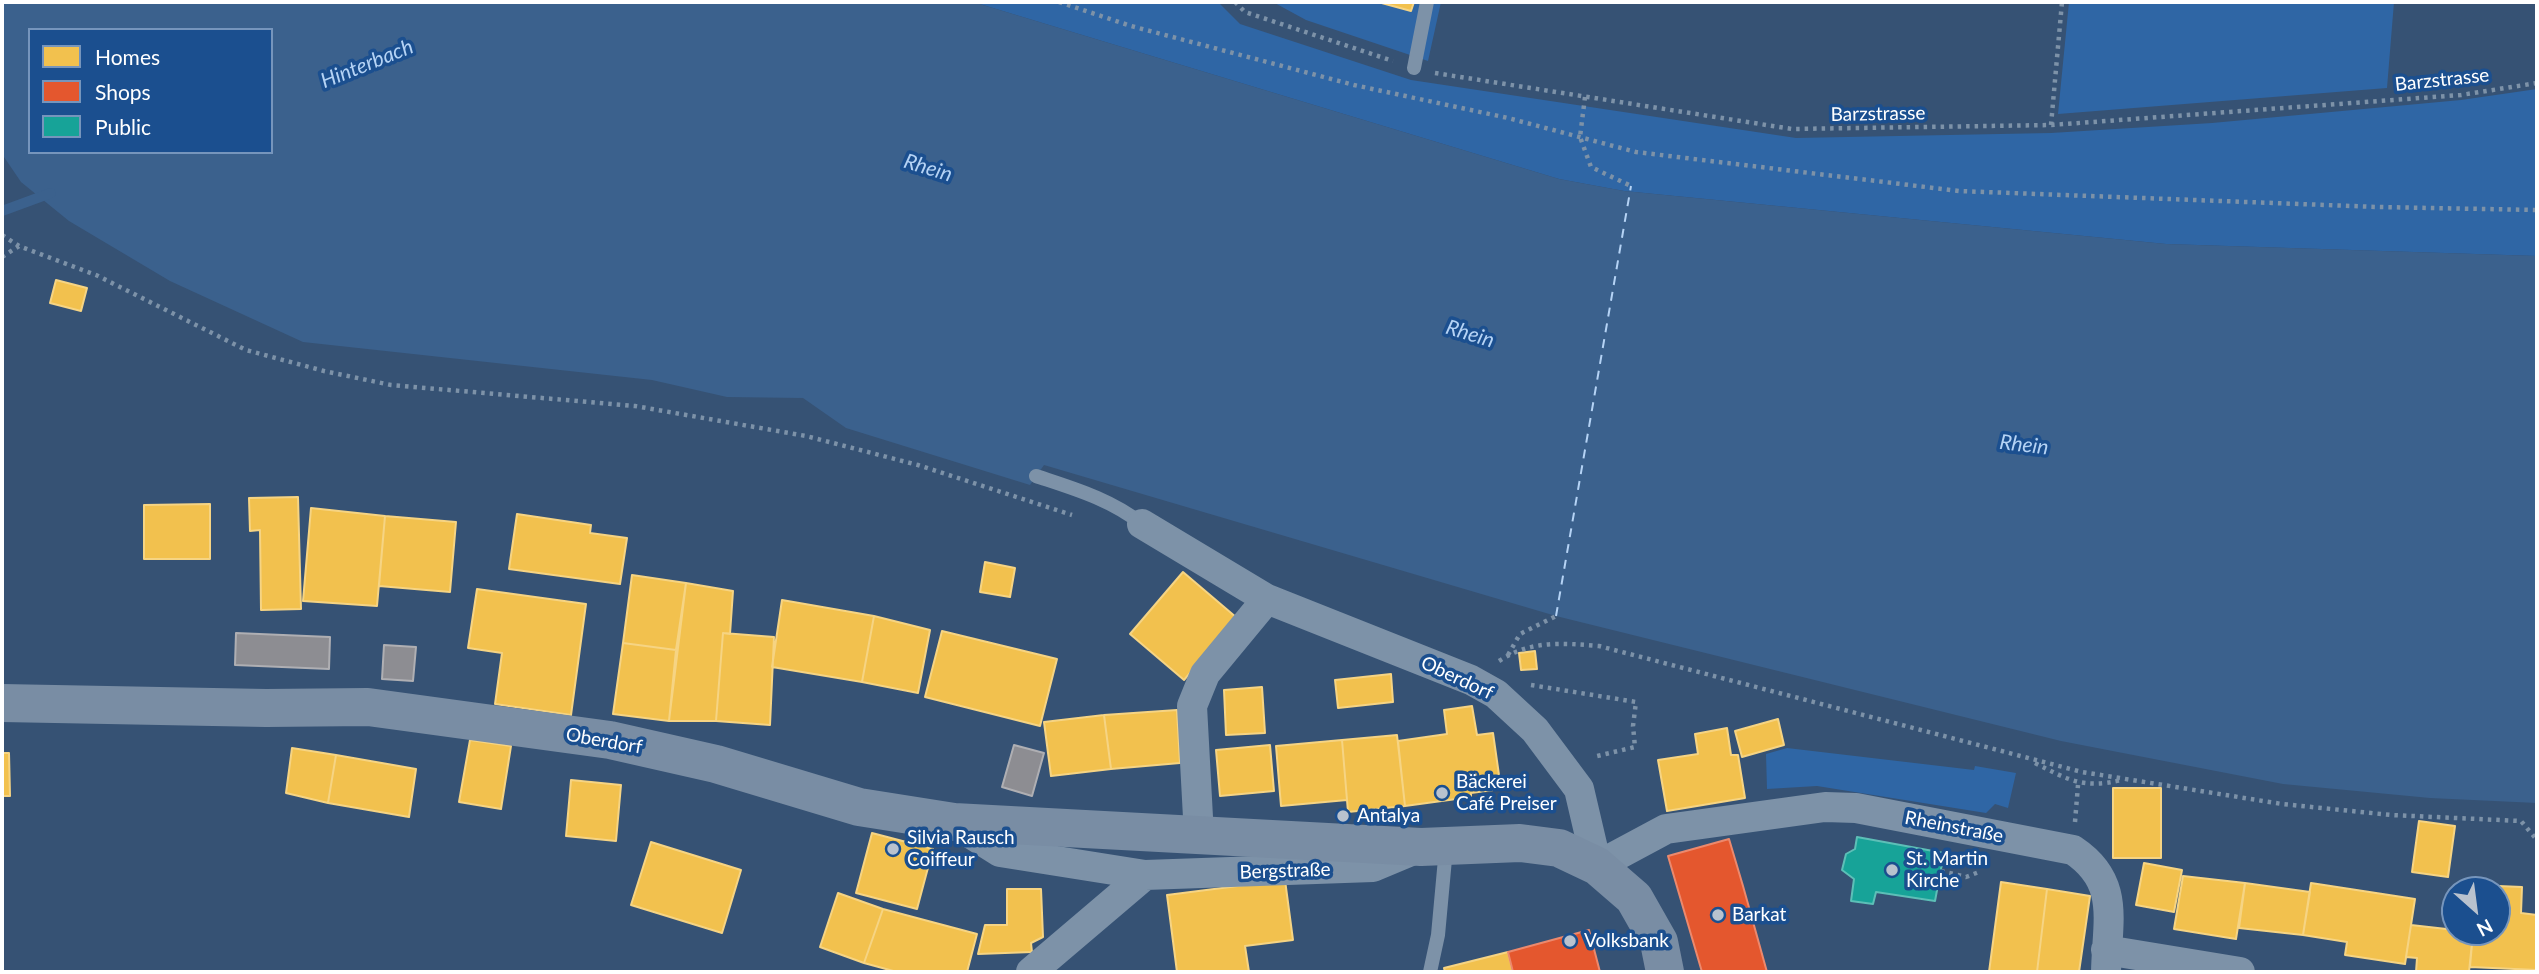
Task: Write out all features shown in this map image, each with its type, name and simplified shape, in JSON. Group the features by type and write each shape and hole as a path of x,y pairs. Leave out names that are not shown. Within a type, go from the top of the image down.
{"main road":[{"name":"Oberdorf","path":"2,703 266,708 368,707 610,740 716,764 859,807 954,822 1433,847 1520,843 1559,848 1597,866 1634,898 1662,957"}],"street":[{"name":"Oberdorf","path":"1142,524 1267,599 1484,687 1535,730 1579,789 1597,866"},
{"path":"1199,836 1192,706 1205,674 1267,599"},
{"name":"Rheinstraße","path":"1597,866 1666,829 1825,807 1856,808 2073,850 2090,862 2103,878 2107,897 2106,961 2240,972"},
{"name":"Bergstraße","path":"954,822 1000,852 1144,875 1373,867 1433,847"},
{"path":"1031,972 1144,875"}],"lane":[{"path":"1414,68 1427,2"},
{"path":"1036,477 1095,496 1119,507 1142,524"},
{"path":"1430,972 1438,935 1433,847"}],"path":[{"path":"1059,2 1131,26 1328,78 1508,118 1636,152 1959,191 2537,210"},
{"name":"Barzstrasse","path":"1234,2 1245,12 1414,68 1792,129 2051,125 2461,94 2537,83"},
{"path":"2051,125 2062,2"},
{"path":"1585,97 1580,137 1591,167 1631,186"},
{"path":"2,235 19,246 96,275 246,350 324,371 391,385 635,406 806,436 918,465 1076,515"},
{"path":"2,257 19,246"},
{"path":"1484,687 1520,634 1556,617"},
{"path":"1508,655 1526,646 1555,642 1599,646 2028,759 2125,779 2282,804 2391,815 2521,821 2537,840"},
{"path":"1484,687 1515,682 1636,702 1635,747 1586,758"},
{"path":"2028,759 2078,785 2100,785 2125,779"},
{"path":"1941,871 1966,877 1979,872"}],"shaded area":[{"path":"973,2 1218,2 1240,24 1411,80 1796,138 2051,133 2212,123 2461,100 2537,89 2537,256 2166,244 1624,191 1559,179"},
{"path":"1273,2 1441,2 1428,61 1306,20"},
{"path":"2069,2 2394,2 2387,88 2058,114"},
{"path":"1787,748 1974,770 1975,766 2016,773 2008,808 1995,804 1986,813 1817,786 1767,789 1766,754"}],"water":[{"name":"Rhein","path":"2,2 973,2 1559,179 1624,191 2166,244 2537,256 2537,803 2430,798 2283,784 2061,741 1556,616 1044,465 1030,485 846,428 803,398 727,397 652,380 303,342 170,281 69,221 21,182 2,154"}],"building: Homes":[{"path":"1378,2 1414,2 1411,11"},
{"path":"56,280 87,288 81,311 50,303"},
{"path":"298,497 301,609 261,610 260,530 250,531 249,498"},
{"path":"210,504 210,559 144,559 144,505"},
{"path":"311,508 385,516 377,606 303,601"},
{"path":"517,514 591,525 590,533 627,538 620,584 509,569"},
{"path":"385,516 456,522 450,592 379,586"},
{"path":"985,562 1015,568 1010,597 980,592"},
{"path":"1183,572 1237,618 1184,680 1130,634"},
{"path":"632,575 686,583 676,650 623,643"},
{"path":"686,583 733,591 730,634 723,633 716,721 669,721"},
{"path":"477,589 586,604 571,715 495,704 502,653 468,648"},
{"path":"782,600 874,616 862,682 772,667"},
{"path":"874,616 930,630 918,693 862,682"},
{"path":"942,631 1057,659 1040,726 925,697"},
{"path":"723,633 774,637 770,725 716,721"},
{"path":"623,643 676,650 669,721 613,714"},
{"path":"1535,651 1537,669 1521,670 1519,653"},
{"path":"1391,674 1393,702 1338,708 1335,680"},
{"path":"1262,687 1265,733 1226,735 1224,690"},
{"path":"1472,706 1477,735 1493,733 1501,789 1471,793 1471,797 1405,806 1398,741 1447,734 1444,710"},
{"path":"1177,710 1180,763 1111,769 1104,715"},
{"path":"1104,715 1111,769 1051,776 1044,722"},
{"path":"1778,719 1784,745 1742,757 1735,731"},
{"path":"1727,728 1731,755 1738,755 1745,798 1667,811 1658,760 1698,754 1695,734"},
{"path":"1397,735 1405,806 1348,812 1342,740"},
{"path":"470,740 511,746 501,809 459,802"},
{"path":"1342,740 1347,800 1281,806 1276,746"},
{"path":"1270,745 1274,791 1220,796 1216,750"},
{"path":"292,748 336,755 328,803 286,793"},
{"path":"2,753 9,753 10,796 2,796"},
{"path":"336,755 416,769 409,817 328,803"},
{"path":"571,780 621,785 616,841 566,836"},
{"path":"2113,788 2161,788 2161,858 2113,858"},
{"path":"2419,821 2455,826 2448,876 2412,872"},
{"path":"872,833 933,849 917,909 856,893"},
{"path":"651,842 741,870 722,933 631,905"},
{"path":"2144,863 2182,870 2174,912 2136,905"},
{"path":"2183,876 2245,883 2236,939 2174,929"},
{"path":"1285,880 1293,940 1245,946 1249,972 1177,972 1167,895"},
{"path":"2001,882 2047,889 2037,972 1989,972"},
{"path":"2245,883 2310,892 2303,935 2239,928"},
{"path":"2311,883 2415,899 2405,964 2345,955 2347,942 2303,935"},
{"path":"2511,887 2522,887 2521,913 2537,915 2537,970 2470,967 2472,946 2511,946"},
{"path":"1007,889 1041,889 1043,937 1031,943 1032,952 978,954 985,925 1007,925"},
{"path":"2047,889 2090,896 2079,972 2037,972"},
{"path":"838,893 883,909 864,963 820,947"},
{"path":"883,909 977,934 967,972 897,972 864,963"},
{"path":"2411,925 2441,928 2441,946 2472,946 2469,972 2416,972 2417,958 2406,957"},
{"path":"1508,952 1513,972 1445,972 1444,968"}],"building: Shops":[{"name":"Barkat","path":"1729,839 1767,972 1702,972 1668,856"},
{"name":"Volksbank","path":"1589,930 1600,972 1513,972 1508,952"}],"building: Public":[{"name":"St. Martin Kirche","path":"1857,837 1944,853 1935,901 1876,892 1873,904 1851,901 1854,879 1842,870 1846,854 1855,849"}],"building: Industry":[{"path":"236,633 330,637 329,669 235,665"},
{"path":"384,645 416,647 413,681 382,679"},
{"path":"1014,745 1044,753 1032,796 1002,787"}],"waterway":[{"name":"Hinterbach","path":"2,211 51,193"}],"ferry route":[{"path":"1556,616 1631,186"}],"place":[{"name":"Bäckerei Café Preiser","path":"1442,793"},
{"name":"Antalya","path":"1343,816"},
{"name":"Silvia Rausch Coiffeur","path":"893,849"},
{"name":"St. Martin Kirche","path":"1892,870"},
{"name":"Barkat","path":"1718,915"},
{"name":"Volksbank","path":"1570,941"}]}
